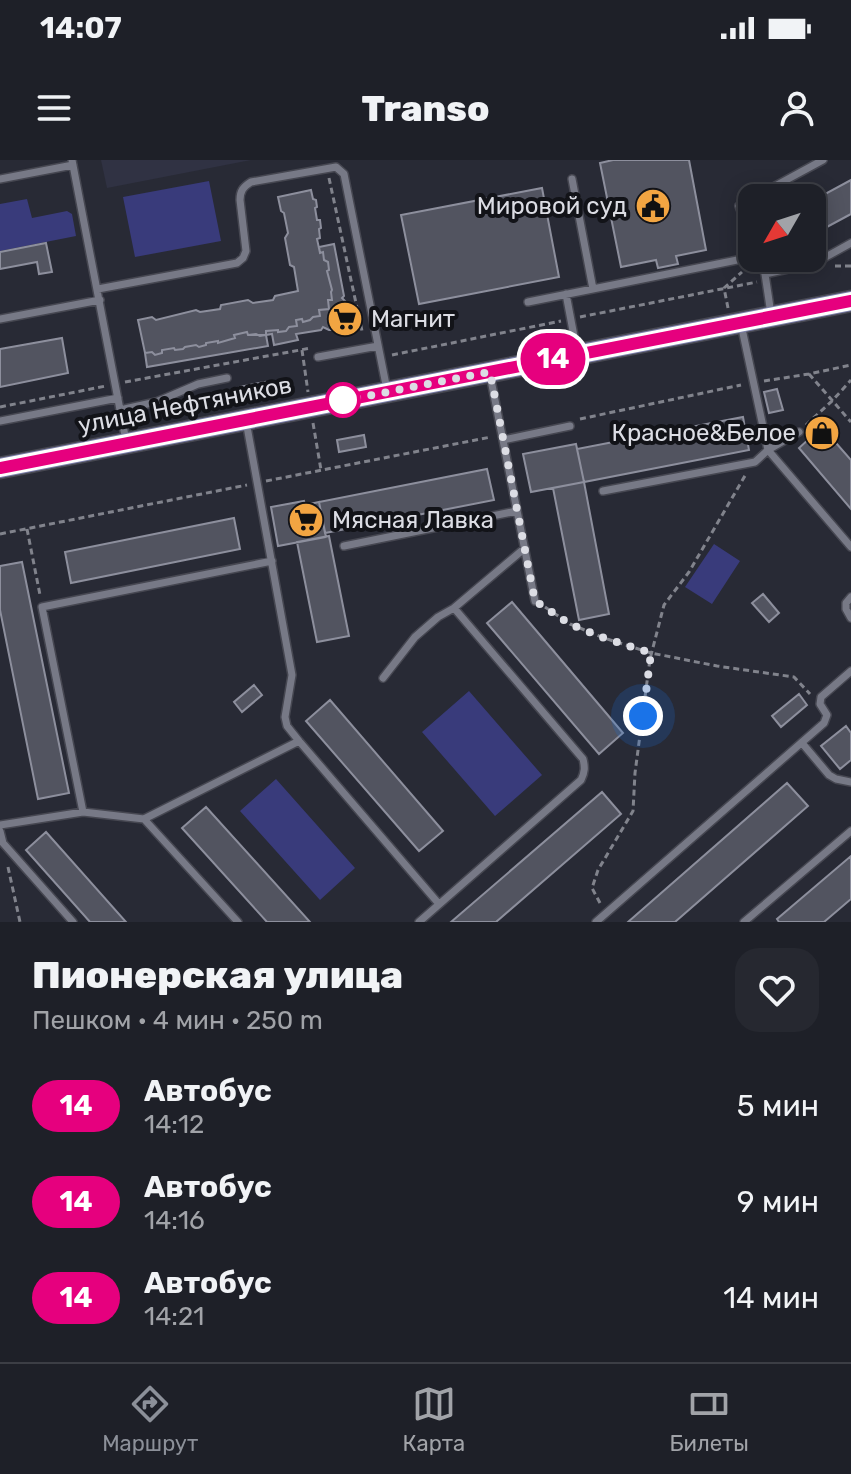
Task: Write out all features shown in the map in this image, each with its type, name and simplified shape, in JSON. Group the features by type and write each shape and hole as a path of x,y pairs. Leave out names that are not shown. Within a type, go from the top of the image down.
{"main road":[{"name":"улица Нефтяников","path":"0,468 577,355 735,317 771,316 851,301"}],"lane":[{"path":"308,160 310,171"},
{"path":"779,184 823,160"},
{"path":"0,179 73,162 127,443"},
{"path":"98,289 237,263 246,251 240,200 244,186 330,166 341,169 388,392"},
{"path":"572,179 593,289"},
{"path":"765,277 815,263 851,243"},
{"path":"528,302 738,260"},
{"path":"763,272 771,316"},
{"path":"566,294 577,355"},
{"path":"0,319 100,300"},
{"path":"735,317 768,450 851,547"},
{"path":"318,357 377,347"},
{"path":"490,372 535,601"},
{"path":"120,410 156,402 198,384 227,378"},
{"path":"0,421 118,398"},
{"path":"245,419 292,675 285,717 287,726 439,904"},
{"path":"503,437 570,426"},
{"path":"603,491 755,462 768,450 799,432"},
{"path":"344,546 517,511"},
{"path":"383,678 415,637 525,548"},
{"path":"83,812 42,607 272,561"},
{"path":"851,597 846,603 851,618"},
{"path":"419,922 581,780 585,767 583,759 454,608"},
{"path":"596,922 827,719 820,704 821,697 851,671"},
{"path":"73,922 3,843 0,828 83,812 144,819 299,741"},
{"path":"802,743 829,775 851,782"},
{"path":"144,819 238,922"},
{"path":"744,922 851,831"}],"path":[{"path":"330,166 328,176 364,338 388,356 765,277"},
{"path":"826,267 851,266"},
{"path":"724,288 741,272"},
{"path":"724,288 735,317"},
{"path":"0,407 317,347"},
{"path":"578,419 851,365"},
{"path":"809,374 851,422"},
{"path":"799,432 851,380"},
{"path":"0,534 503,437"},
{"path":"605,914 592,888 598,870 633,811 651,653 664,605 689,572 737,487 755,462"},
{"path":"27,529 42,607"},
{"path":"535,601 570,624 651,653 794,677 820,704"},
{"path":"3,843 20,922"}],"shaded area":[{"path":"101,160 251,160 107,188"},
{"path":"209,181 221,241 135,257 123,197"},
{"path":"27,199 32,218 67,211 72,214 76,236 0,251 0,204"},
{"path":"714,544 740,561 712,604 685,587"},
{"path":"469,691 542,775 495,816 422,732"},
{"path":"276,779 355,868 320,900 240,811"}],"building":[{"name":"Мировой суд","path":"613,160 689,160 706,250 676,256 678,264 658,268 656,260 621,267 600,163"},
{"path":"851,180 851,214 826,227 826,193"},
{"path":"542,188 559,277 419,304 401,215"},
{"path":"311,190 316,200 317,220 320,220 320,238 317,239 320,253 323,252 324,260 328,262 332,290 329,309 319,310 320,316 310,320 296,320 297,326 289,327 286,331 266,331 266,335 260,336 248,335 247,332 199,347 162,350 162,353 155,355 145,353 138,320 220,309 221,305 248,300 253,303 273,300 275,296 298,291 285,238 288,233 284,213 278,197"},
{"path":"46,243 52,272 39,274 37,262 0,269 0,252"},
{"path":"334,244 342,298 350,312 348,321 338,330 323,327 321,330 296,334 298,340 274,345 272,334 266,335 266,331 286,331 289,327 297,326 296,320 310,320 320,316 319,310 329,309 332,290 328,262 324,260 319,247"},
{"path":"247,332 248,335 266,335 268,346 147,367 145,353 155,355 162,353 162,350 199,347"},
{"path":"62,338 68,373 0,387 0,349"},
{"path":"265,382 267,393 241,398 239,387"},
{"path":"777,389 783,410 769,413 764,392"},
{"path":"743,417 749,450 584,482 577,449"},
{"path":"822,427 851,460 851,509 799,448"},
{"path":"364,435 366,447 339,452 337,440"},
{"path":"576,444 584,482 531,492 523,454"},
{"path":"487,469 494,500 325,533 319,502"},
{"path":"584,482 609,614 579,620 553,488"},
{"path":"304,501 305,505 319,502 326,537 278,546 271,507"},
{"path":"234,518 240,549 71,583 65,552"},
{"path":"329,536 349,636 317,642 297,542"},
{"path":"22,562 69,793 38,799 0,610 0,566"},
{"path":"763,594 779,613 769,622 752,603"},
{"path":"512,602 623,733 599,754 487,623"},
{"path":"254,685 262,695 242,712 234,702"},
{"path":"799,694 807,705 781,727 772,716"},
{"path":"330,700 443,831 419,851 306,721"},
{"path":"846,726 851,733 851,760 840,769 821,746"},
{"path":"787,783 808,806 675,922 628,922"},
{"path":"602,792 621,814 496,922 451,922"},
{"path":"206,807 310,922 267,922 182,828"},
{"path":"46,832 126,922 90,922 26,850"},
{"path":"851,856 851,899 824,922 779,922 777,919"}],"bus line":[{"name":"14","path":"0,468 851,301"}],"place":[{"name":"Мировой суд","path":"653,206"},
{"name":"Магнит","path":"345,319"},
{"name":"Красное&Белое","path":"822,433"},
{"name":"Мясная Лавка","path":"306,520"}],"route":[{"path":"343,400 336,402 490,372 535,601 570,624 651,653 643,716"}]}
